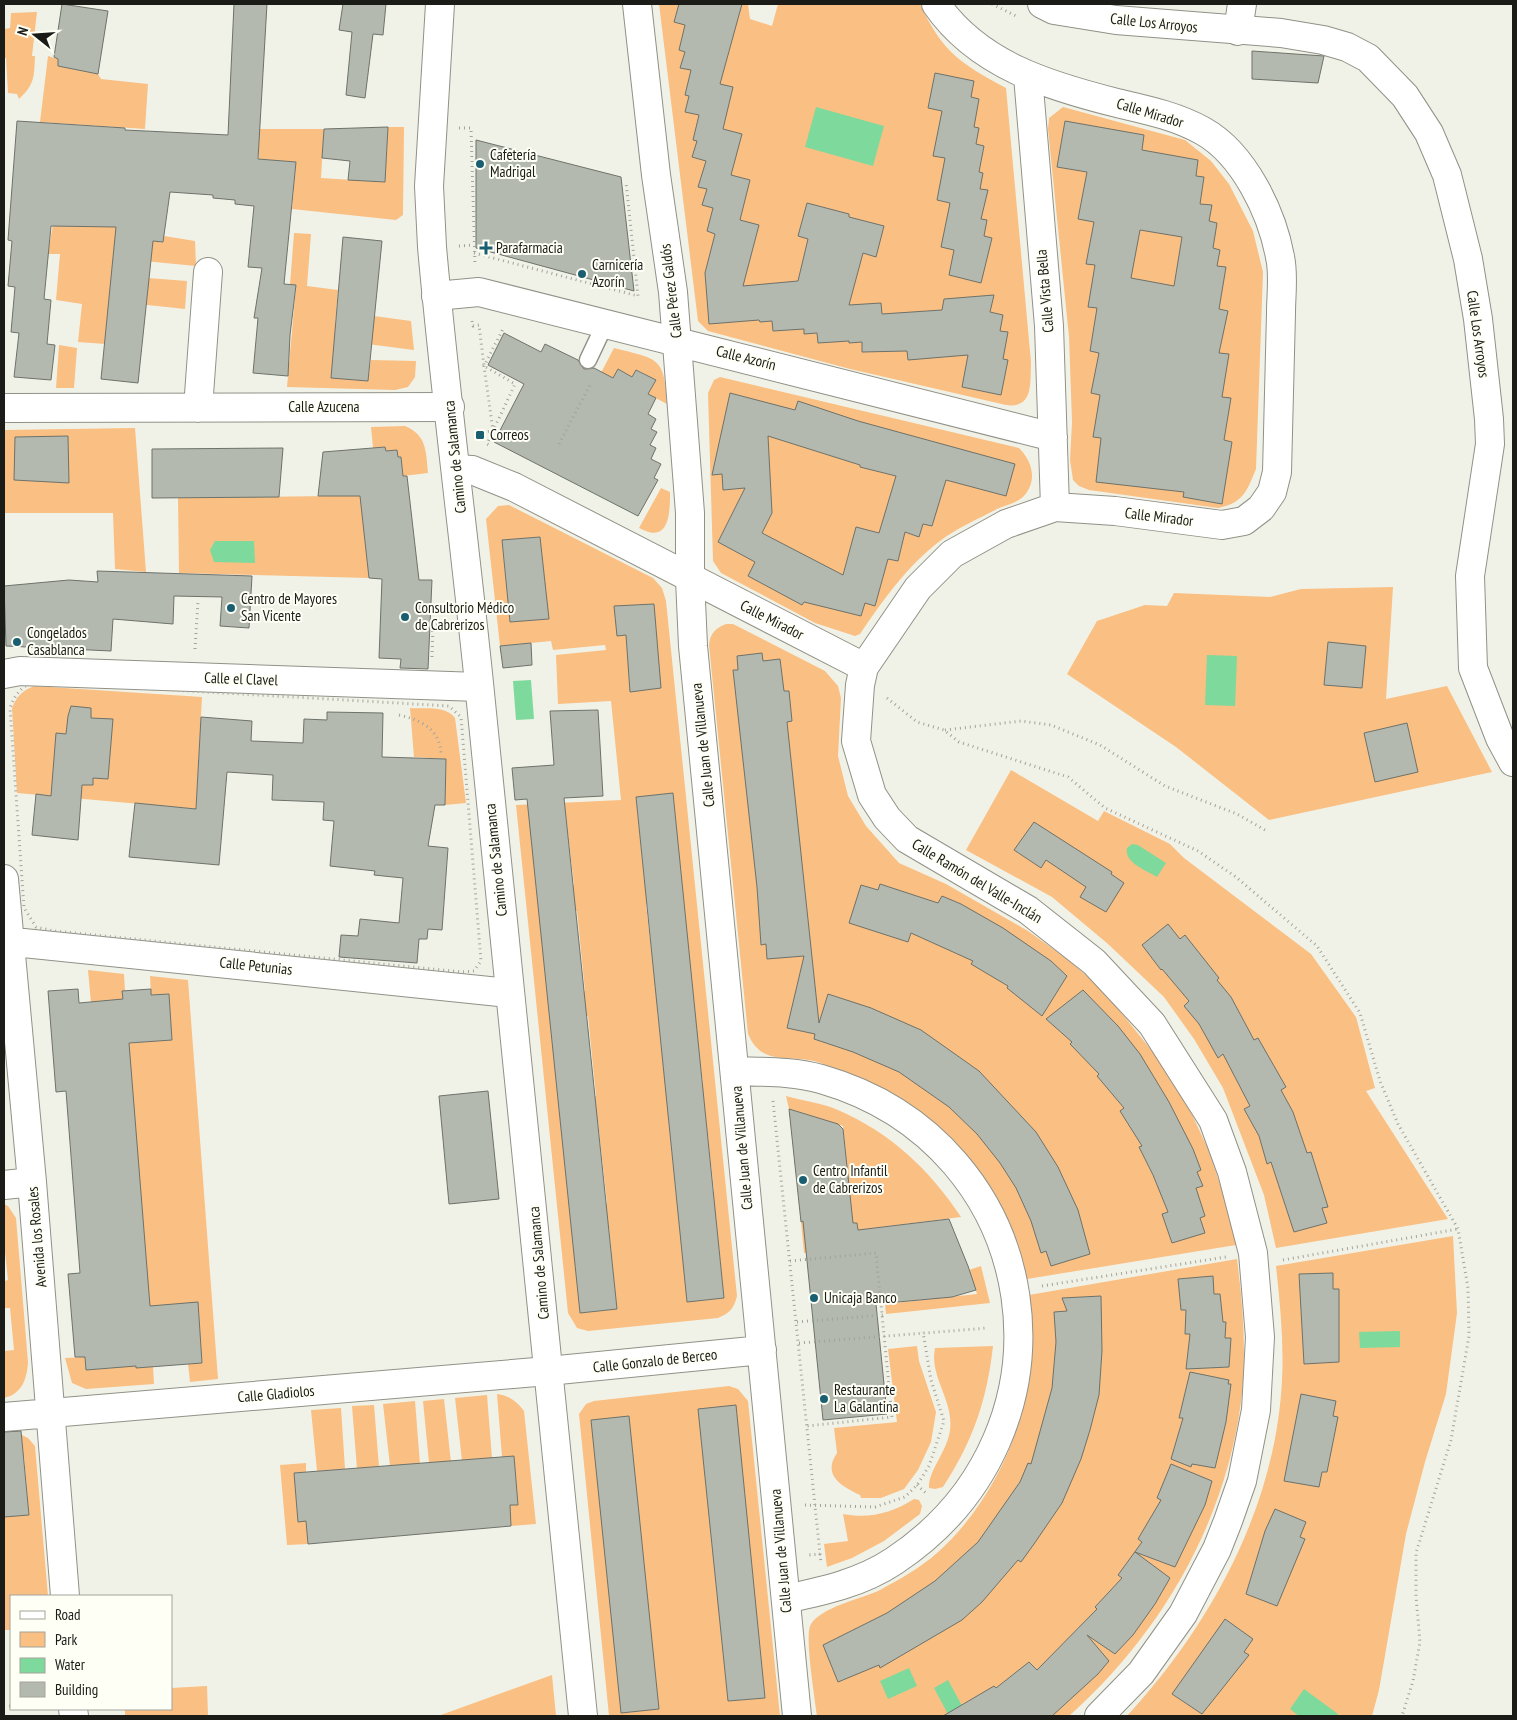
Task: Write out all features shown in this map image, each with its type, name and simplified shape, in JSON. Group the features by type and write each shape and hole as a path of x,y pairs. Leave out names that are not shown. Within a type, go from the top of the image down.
{"street":[{"name":"Camino de Salamanca","path":"440,4 429,186 436,296 450,407 509,993 532,1198 583,1716"},
{"name":"Calle Pérez Galdós","path":"636,4 677,340 690,513 690,579"},
{"name":"Calle Mirador","path":"456,469 472,470 514,487 690,579 862,676 918,588 952,554 1006,524 1055,507 1115,511 1222,525 1244,521 1261,508 1272,492 1277,472 1281,259 1270,217 1248,178 1230,153 1204,132 1167,115 1069,91 1028,76 986,53 962,36 936,4"},
{"name":"Calle Los Arroyos","path":"1042,4 1054,10 1116,20 1281,33 1323,40 1347,47 1368,58 1406,96 1429,133 1447,175 1468,260 1478,319 1488,419 1490,444 1470,576 1473,668 1500,738 1513,762"},
{"path":"1238,31 1242,4"},
{"name":"Calle Vista Bella","path":"1028,76 1049,326 1055,507"},
{"path":"198,408 208,272"},
{"name":"Calle Azorín","path":"436,296 479,292 677,340 1053,437"},
{"name":"Calle Azucena","path":"4,408 450,407"},
{"name":"Calle Juan de Villanueva","path":"690,579 693,646 797,1716"},
{"name":"Calle el Clavel","path":"4,674 20,671 479,687"},
{"name":"Calle Ramón del Valle-Inclán","path":"862,676 856,741 872,795 887,818 907,839 1028,910 1094,962 1152,1024 1213,1120 1232,1172 1254,1259 1260,1337 1256,1410 1242,1481 1217,1549 1183,1614 1141,1673 1099,1716"},
{"name":"Avenida los Rosales","path":"4,879 6,940 32,1182 65,1595"},
{"name":"Calle Petunias","path":"6,940 509,993"},
{"path":"735,1071 777,1072 820,1079 861,1093 899,1113 925,1133 963,1172 986,1208 1004,1248 1015,1290 1019,1330 1017,1371 1005,1418 994,1448 974,1484 942,1522 922,1541 892,1562 860,1579 825,1591 786,1599"},
{"path":"4,1185 32,1182"},
{"name":"Calle Gonzalo de Berceo","path":"548,1371 762,1350"},
{"name":"Calle Gladiolos","path":"4,1417 548,1371"}],"lane":[{"path":"588,360 605,324"}],"path":[{"path":"431,130 471,128 473,245"},
{"path":"474,253 638,296 625,175"},
{"path":"477,315 472,317 473,326 480,325 493,431"},
{"path":"484,366 505,324 510,326"},
{"path":"484,366 515,384 487,444 494,448"},
{"path":"559,444 594,377"},
{"path":"472,433 493,431"},
{"path":"195,656 198,601"},
{"path":"433,625 448,624 448,615"},
{"path":"862,676 917,722 944,730 959,742 1068,777 1105,808 1198,851 1236,877 1317,946 1360,1013 1380,1081 1398,1124 1458,1229 1468,1288 1469,1336 1451,1440 1416,1553 1416,1596 1420,1642 1413,1681 1402,1716"},
{"path":"33,682 445,706 456,711 461,717 481,961 474,971 462,972 54,931 36,927 24,908 10,708 15,696 24,686 33,682"},
{"path":"399,715 424,723 437,736 441,756"},
{"path":"944,730 1021,721 1051,725 1100,745 1165,786 1237,814 1265,830"},
{"path":"773,1100 820,1554 806,1555"},
{"path":"1015,1290 1254,1259 1458,1229"},
{"path":"790,1261 876,1253 883,1315 892,1417 807,1426"},
{"path":"796,1322 883,1315"},
{"path":"799,1343 979,1328"},
{"path":"777,1504 875,1507 905,1497 917,1485 929,1466 944,1421 931,1380 923,1332"}],"green space":[{"path":"659,4 748,4 750,19 772,26 778,4 920,4 928,21 945,46 954,55 976,71 1006,88 1031,362 1029,392 1022,403 1006,405 850,369 708,331 698,321"},
{"path":"37,12 32,56 35,56 33,80 19,99 17,94 8,93 6,58 4,58 4,29 10,28 11,13"},
{"path":"48,56 58,59 58,66 98,74 101,79 148,84 145,129 40,122"},
{"path":"1063,107 1185,140 1211,161 1229,184 1253,231 1263,272 1256,469 1243,495 1226,506 1218,508 1089,490 1079,486 1073,480 1070,460 1072,422 1069,337 1048,129 1049,118"},
{"path":"388,127 404,127 403,215 396,220 292,209 296,162 259,159 259,129 324,129 321,178 385,182"},
{"path":"101,214 152,241 163,242 164,236 195,241 196,266 113,258 148,278 187,281 185,309 110,301 105,344 78,342 82,304 56,300 60,254 48,254 53,224"},
{"path":"294,233 311,234 307,286 338,290 335,326 372,330 374,316 411,321 414,350 336,340 331,377 368,381 371,360 416,361 415,377 408,387 395,390 287,387 296,286 290,285"},
{"path":"59,345 77,348 74,388 56,388"},
{"path":"614,348 649,358 656,362 661,368 664,377 667,404 648,394 656,380 637,370 632,377 618,369 606,392 594,386"},
{"path":"720,377 1019,448 1027,458 1031,469 1032,480 1030,486 1024,496 1017,501 960,528 928,551 896,584 860,634 855,636 815,623 721,573 713,561 708,393 714,380"},
{"path":"405,426 418,434 424,445 428,473 403,476 401,457 398,457 397,450 386,451 385,447 373,448 371,427"},
{"path":"135,428 146,572 115,569 113,513 4,513 4,430"},
{"path":"359,481 369,578 179,573 178,498 328,496"},
{"path":"661,488 670,492 670,508 666,524 657,532 649,532 639,528"},
{"path":"509,505 653,578 662,588 666,601 737,1296 731,1310 718,1318 588,1331 577,1328 568,1313 516,805 621,800 611,701 558,704 556,655 606,650 605,645 553,650 551,641 500,646 486,519 498,506","holes":["540,537 548,619 510,622 502,541","673,793 681,874 644,878 636,798","566,816 574,885 537,889 530,820","684,900 655,984 646,904","568,911 577,911 585,991 548,995","694,1005 703,1085 666,1089 657,1009","588,1016 596,1096 559,1100 579,1017","705,1111 714,1192 676,1195 668,1115","598,1122 607,1203 570,1206 569,1125","716,1217 724,1298 698,1301","609,1228 617,1309 580,1313 572,1233"]},
{"path":"1393,587 1386,699 1447,686 1492,772 1269,820 1176,747 1067,674 1097,621 1145,605 1167,606 1174,593 1270,597 1301,589"},
{"path":"726,624 733,624 825,671 838,686 841,698 838,756 848,796 866,826 899,863 946,884 1028,931 1067,959 1103,990 1156,1056 1189,1108 1208,1149 1224,1196 1236,1245 1027,1279 1001,1211 963,1153 939,1129 911,1107 881,1088 814,1061 768,1055 760,1051 754,1044 748,1034 709,645 714,631"},
{"path":"34,686 202,697 196,809 17,793 12,708 20,694"},
{"path":"410,708 440,709 455,718 466,803 445,805 446,759 414,757"},
{"path":"1011,770 1098,821 1104,811 1170,844 1184,858 1311,954 1356,1017 1375,1088 1366,1091 1448,1219 1276,1248 1264,1195 1223,1088 1194,1039 1164,997 1108,944 1052,897 966,850"},
{"path":"88,970 124,974 125,991 122,992 123,999 111,1044 172,1040 169,994 151,995 150,976 188,980 218,1379 190,1382 188,1364 202,1362 198,1303 132,1308 136,1367 153,1366 154,1384 86,1389 72,1383 65,1358 85,1357 86,1370 112,1368 97,1069"},
{"path":"786,1096 838,1110 875,1130 908,1154 936,1184 961,1217 858,1230 857,1223 848,1224 868,1247 804,1253 801,1222 852,1216 843,1126 789,1109"},
{"path":"4,1204 8,1206 16,1218 28,1362 25,1380 22,1385 15,1393 4,1398 4,1351 14,1350 10,1308 4,1308 4,1281 8,1280 4,1242"},
{"path":"1453,1236 1457,1313 1446,1394 1425,1462 1406,1534 1379,1690 1372,1716 1127,1716 1158,1681 1186,1643 1211,1603 1234,1561 1252,1518 1267,1473 1277,1427 1282,1380 1282,1337 1276,1266"},
{"path":"1237,1259 1244,1330 1243,1384 1233,1447 1220,1491 1204,1534 1183,1574 1159,1613 1132,1650 1102,1684 1069,1716 817,1716 809,1643 810,1626 815,1619 842,1604 880,1590 910,1573 937,1553 972,1514 1000,1468 1021,1418 1027,1392 1032,1349 1029,1295"},
{"path":"981,1266 990,1303 886,1314 885,1304 977,1294 969,1270"},
{"path":"917,1346 919,1361 936,1412 931,1442 918,1470 904,1489 881,1498 861,1498 860,1495 840,1484 833,1474 833,1461 837,1453 834,1428 897,1422 888,1349"},
{"path":"993,1346 987,1384 977,1420 963,1453 943,1487 929,1488 932,1475 946,1445 950,1430 949,1409 935,1369 935,1348"},
{"path":"729,1386 738,1389 748,1401 780,1716 609,1716 579,1414 586,1404 594,1401","holes":["709,1515 750,1552 754,1591 717,1596","757,1617 765,1698 728,1701 720,1621"]},
{"path":"497,1394 506,1396 518,1404 524,1411 536,1524 511,1526 510,1505 518,1505 514,1457 502,1457"},
{"path":"487,1395 492,1458 462,1461 455,1398"},
{"path":"444,1399 451,1462 429,1463 423,1401"},
{"path":"415,1401 420,1464 390,1466 383,1404"},
{"path":"374,1405 379,1467 357,1469 352,1406"},
{"path":"341,1408 345,1469 317,1471 311,1410"},
{"path":"18,1433 28,1438 35,1446 48,1595 10,1595 10,1630 4,1630 4,1517 29,1514 24,1456 5,1457 4,1435"},
{"path":"306,1463 306,1472 294,1473 298,1521 306,1521 308,1544 287,1545 280,1465"},
{"path":"914,1499 919,1500 922,1506 920,1514 884,1541 852,1558 827,1567 824,1544 848,1541 843,1514 862,1516 880,1514"},
{"path":"552,1675 556,1716 438,1716"},
{"path":"207,1686 208,1716 125,1716 125,1710 172,1710 172,1688"}],"water":[{"path":"816,107 884,126 873,166 805,147"},
{"path":"215,541 254,541 255,563 214,562 210,550"},
{"path":"1207,655 1237,656 1235,706 1205,705"},
{"path":"531,680 534,719 516,720 513,681"},
{"path":"1132,844 1138,845 1166,863 1157,877 1132,862 1127,853 1127,848"},
{"path":"1400,1331 1400,1347 1360,1348 1359,1332"},
{"path":"909,1668 917,1686 888,1699 880,1681"},
{"path":"948,1680 966,1713 959,1716 949,1716 934,1688"},
{"path":"1304,1689 1338,1714 1337,1716 1299,1716 1290,1709"}],"building":[{"path":"62,4 108,11 98,74 58,66 58,59 54,57"},
{"path":"234,4 267,4 258,159 296,162 284,284 296,285 290,335 288,376 253,373 258,318 254,318 262,268 248,267 254,206 235,204 235,200 213,198 213,195 170,192 163,242 153,241 138,383 101,379 116,227 51,226 44,299 51,300 47,344 55,345 51,380 14,377 19,333 11,332 15,287 8,286 12,241 8,240 17,121 125,128 125,130 228,135"},
{"path":"343,4 386,4 383,35 373,34 365,98 346,95 352,32 339,30"},
{"path":"679,4 742,4 720,84 733,87 723,129 742,134 731,175 750,180 740,220 759,225 743,286 798,281 808,239 798,236 807,203 884,226 876,257 863,253 849,305 881,303 882,314 942,310 944,299 994,295 990,312 1003,315 1000,331 1008,332 1003,359 1008,360 1001,395 962,387 968,355 908,360 907,351 862,352 862,342 818,343 817,333 804,334 804,329 773,331 772,321 760,322 759,320 709,324 705,273 715,234 707,231 713,208 702,205 707,189 698,187 706,161 692,157 697,141 693,140 699,115 685,112 689,96 685,95 691,70 680,68 685,52 679,50 685,25 674,22"},
{"path":"1252,51 1324,56 1318,83 1252,79"},
{"path":"935,73 974,81 971,97 979,99 974,127 979,128 976,144 984,146 979,172 983,173 980,189 988,190 981,219 987,220 984,236 992,238 981,283 949,275 954,250 941,247 950,203 937,200 945,158 933,156 942,111 928,108"},
{"path":"1065,121 1144,135 1142,150 1198,160 1196,176 1204,177 1200,204 1212,205 1209,221 1217,223 1213,248 1220,250 1217,266 1226,267 1219,309 1228,311 1219,353 1229,354 1222,397 1231,398 1224,440 1232,442 1222,504 1183,497 1184,492 1096,482 1101,438 1093,437 1100,395 1091,393 1099,353 1090,351 1097,308 1088,307 1095,265 1086,264 1094,222 1078,219 1087,172 1057,167","holes":["1140,230 1182,237 1174,286 1131,278"]},
{"path":"388,127 385,182 348,180 350,161 322,158 324,129"},
{"path":"476,140 621,177 634,291 476,248"},
{"path":"343,237 382,241 368,381 331,378"},
{"path":"504,333 541,352 545,344 578,360 584,369 594,368 613,378 618,369 632,377 636,370 656,380 648,394 656,398 648,414 656,419 651,429 657,432 650,445 656,448 651,459 661,464 654,478 658,480 638,516 494,442 524,384 488,365"},
{"path":"730,393 795,410 798,401 858,421 1015,464 1006,496 946,480 932,526 923,524 919,537 905,532 898,561 888,559 875,606 865,603 861,616 804,602 802,605 748,576 755,562 718,542 745,488 723,490 722,474 712,475","holes":["768,436 860,465 860,467 896,476 879,533 856,527 843,575 762,533 772,513"]},
{"path":"68,436 69,483 14,480 15,437"},
{"path":"385,447 386,451 397,450 398,457 401,457 403,476 407,476 419,580 432,580 428,669 400,668 401,659 379,658 382,579 369,578 360,496 318,496 323,452"},
{"path":"283,448 279,497 152,498 152,449"},
{"path":"540,537 549,619 510,622 502,540"},
{"path":"97,571 252,576 249,628 220,626 222,597 174,596 173,624 113,619 111,651 6,646 4,586 69,580 98,582"},
{"path":"654,604 661,688 630,692 626,635 617,636 614,606"},
{"path":"1328,642 1366,646 1362,688 1324,685"},
{"path":"531,643 532,665 503,668 500,646"},
{"path":"762,653 763,661 780,659 784,691 789,691 792,721 787,722 819,1023 828,994 871,1008 921,1030 979,1071 1036,1132 1058,1167 1078,1210 1090,1254 1051,1266 1046,1251 1041,1253 1031,1221 1016,1188 1000,1163 977,1134 949,1107 899,1072 853,1052 814,1039 815,1034 787,1028 804,956 767,959 766,944 761,945 757,887 733,670 738,670 737,656"},
{"path":"71,706 91,708 91,718 113,719 108,779 93,778 93,785 82,785 78,840 32,835 36,794 51,796 56,733 66,734"},
{"path":"598,710 603,796 564,798 617,1309 580,1313 527,799 515,800 512,768 554,765 550,711"},
{"path":"327,712 383,713 382,757 446,759 445,805 435,805 428,846 448,848 442,930 428,929 427,939 419,939 417,963 339,957 341,935 358,936 360,919 399,923 403,878 374,875 375,871 330,866 334,821 323,820 324,802 272,800 273,775 227,772 219,865 129,857 135,803 196,809 201,717 252,721 251,741 303,743 304,719 327,720"},
{"path":"1407,723 1418,772 1375,782 1364,733"},
{"path":"673,793 724,1298 687,1302 636,797"},
{"path":"1034,822 1112,872 1111,874 1124,883 1106,912 1080,897 1086,887 1046,860 1041,868 1014,850"},
{"path":"880,884 938,903 942,896 961,904 1003,928 1051,961 1067,976 1042,1016 1007,988 1008,986 971,964 973,961 911,933 908,942 849,923 861,885 878,890"},
{"path":"1168,924 1180,939 1185,935 1219,978 1217,980 1231,997 1254,1040 1258,1038 1286,1087 1281,1090 1293,1112 1307,1153 1311,1152 1328,1207 1322,1208 1327,1223 1294,1232 1271,1162 1267,1164 1259,1136 1244,1109 1250,1106 1223,1054 1218,1058 1199,1024 1184,1006 1189,1001 1161,970 1142,945"},
{"path":"78,989 79,1003 123,999 122,991 151,989 151,995 169,994 172,1040 129,1043 150,1306 198,1302 202,1363 86,1370 85,1357 75,1357 68,1274 80,1273 66,1091 56,1092 48,991"},
{"path":"1083,990 1118,1026 1140,1054 1169,1102 1193,1149 1201,1170 1197,1172 1203,1186 1196,1188 1205,1216 1200,1218 1205,1233 1172,1243 1162,1214 1168,1212 1139,1147 1142,1146 1120,1111 1124,1108 1097,1076 1099,1074 1070,1044 1072,1042 1046,1019"},
{"path":"488,1091 499,1199 449,1204 439,1096"},
{"path":"789,1109 838,1124 843,1129 853,1223 857,1223 858,1230 949,1219 976,1290 952,1297 876,1304 887,1414 823,1420 803,1221 801,1222"},
{"path":"1333,1273 1333,1289 1339,1289 1339,1362 1304,1364 1299,1274"},
{"path":"1213,1276 1214,1294 1220,1294 1223,1322 1226,1322 1225,1338 1231,1338 1229,1367 1186,1369 1190,1334 1185,1334 1186,1310 1181,1310 1178,1279"},
{"path":"1101,1296 1102,1351 1099,1395 1081,1459 1062,1503 1021,1562 1018,1560 982,1602 962,1620 880,1668 879,1665 838,1682 823,1645 887,1613 935,1581 978,1542 1020,1482 1028,1463 1031,1464 1052,1388 1056,1342 1054,1312 1067,1311 1062,1298"},
{"path":"1190,1372 1229,1380 1228,1384 1231,1384 1226,1422 1215,1468 1192,1464 1191,1467 1171,1459 1183,1418 1179,1418"},
{"path":"1301,1394 1336,1401 1333,1416 1338,1417 1327,1472 1322,1472 1319,1487 1284,1481"},
{"path":"736,1405 765,1698 728,1701 698,1409"},
{"path":"629,1416 659,1709 621,1713 591,1420"},
{"path":"21,1431 29,1515 4,1517 4,1432"},
{"path":"514,1456 518,1505 510,1505 511,1526 308,1544 306,1521 298,1522 294,1473"},
{"path":"1171,1464 1212,1481 1205,1505 1175,1567 1135,1552 1170,1578 1155,1604 1133,1635 1115,1654 1087,1635 1109,1661 1098,1674 1052,1716 943,1716 994,1686 996,1688 1029,1662 1037,1670 1097,1609 1095,1607 1122,1578 1118,1575 1142,1542 1138,1539 1161,1500 1157,1498"},
{"path":"1275,1509 1306,1522 1300,1537 1305,1539 1277,1606 1246,1594 1265,1531"},
{"path":"1225,1619 1253,1639 1244,1652 1249,1655 1202,1714 1172,1694"}],"place":[{"name":"Cafetería Madrigal","path":"480,164"},
{"name":"Parafarmacia","path":"486,248"},
{"name":"Carnicería Azorín","path":"582,274"},
{"name":"Correos","path":"480,435"},
{"name":"Centro de Mayores San Vicente","path":"231,608"},
{"name":"Consultorio Médico de Cabrerizos","path":"405,617"},
{"name":"Congelados Casablanca","path":"17,642"},
{"name":"Centro Infantil de Cabrerizos","path":"803,1180"},
{"name":"Unicaja Banco","path":"814,1298"},
{"name":"Restaurante La Galantina","path":"824,1399"}]}
